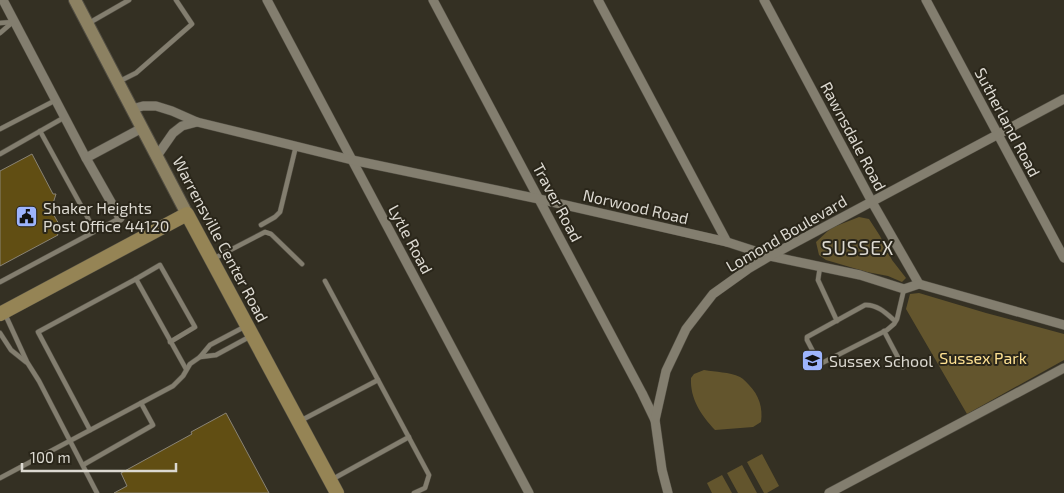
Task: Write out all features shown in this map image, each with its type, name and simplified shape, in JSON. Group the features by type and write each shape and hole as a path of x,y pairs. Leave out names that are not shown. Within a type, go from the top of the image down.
{"main road":[{"name":"Warrensville Center Road","path":"75,0 333,487"},
{"path":"2,313 188,214"}],"street":[{"path":"3,0 86,158 120,218"},
{"name":"Lytle Road","path":"267,0 529,493"},
{"name":"Traver Road","path":"433,0 655,420"},
{"path":"598,0 726,242"},
{"name":"Rawnsdale Road","path":"764,0 872,202 919,284"},
{"name":"Sutherland Road","path":"926,0 1064,258"},
{"name":"Lomond Boulevard","path":"668,493 662,470 655,420 666,371 686,329 713,294 770,256 1064,99"},
{"name":"Norwood Road","path":"132,109 143,106 156,106 197,122 352,160 539,198 726,242 770,256 860,275 904,289"},
{"path":"157,156 173,133 182,126 197,122"},
{"path":"86,158 142,128"},
{"path":"904,289 919,284 1064,325"},
{"path":"829,493 1064,368"}],"lane":[{"path":"88,24 129,0"},
{"path":"118,82 136,73 192,24 176,0"},
{"path":"0,23 14,22"},
{"path":"0,33 14,22"},
{"path":"0,129 56,100"},
{"path":"0,154 65,117"},
{"path":"40,131 95,231"},
{"path":"261,225 280,212 296,146"},
{"path":"0,282 120,218"},
{"path":"212,260 265,232 271,234 302,264"},
{"path":"90,430 38,332 160,265 195,327 170,342"},
{"path":"820,267 818,280 837,321"},
{"path":"136,279 186,369"},
{"path":"325,281 429,475 424,488 414,493"},
{"path":"895,322 882,310 865,305 807,339 818,361 822,362 884,332 895,322 904,289"},
{"path":"2,313 97,493"},
{"path":"200,357 216,356 250,331"},
{"path":"0,478 175,385 184,376 190,364 200,357 210,345 250,331"},
{"path":"884,332 903,367"},
{"path":"0,333 10,350 27,362"},
{"path":"299,422 378,380"},
{"path":"82,465 153,425 141,403"},
{"path":"333,487 409,437"},
{"path":"424,488 427,493"}],"green space":[{"path":"859,217 869,219 892,260 906,278 902,282 888,276 826,260 819,255 816,242 831,228"},
{"name":"Sussex Park","path":"919,293 1064,334 1064,360 967,414 906,309 910,294"},
{"path":"704,370 731,374 744,380 758,397 761,407 761,422 753,427 715,430 697,406 692,393 691,378 694,374"},
{"path":"762,454 779,486 767,493 764,493 747,462"},
{"path":"742,465 757,493 738,493 727,473"},
{"path":"722,475 732,493 712,493 707,483"}],"building":[{"name":"Shaker Heights Post Office 44120","path":"32,154 53,194 56,194 51,210 60,226 55,229 58,235 0,266 0,171"},
{"path":"226,413 269,493 114,493 127,486 121,473"}],"place":[{"name":"Shaker Heights Post Office 44120","path":"27,216"},
{"name":"Sussex School","path":"813,360"}],"district":[{"name":"SUSSEX","path":"858,247"}]}
